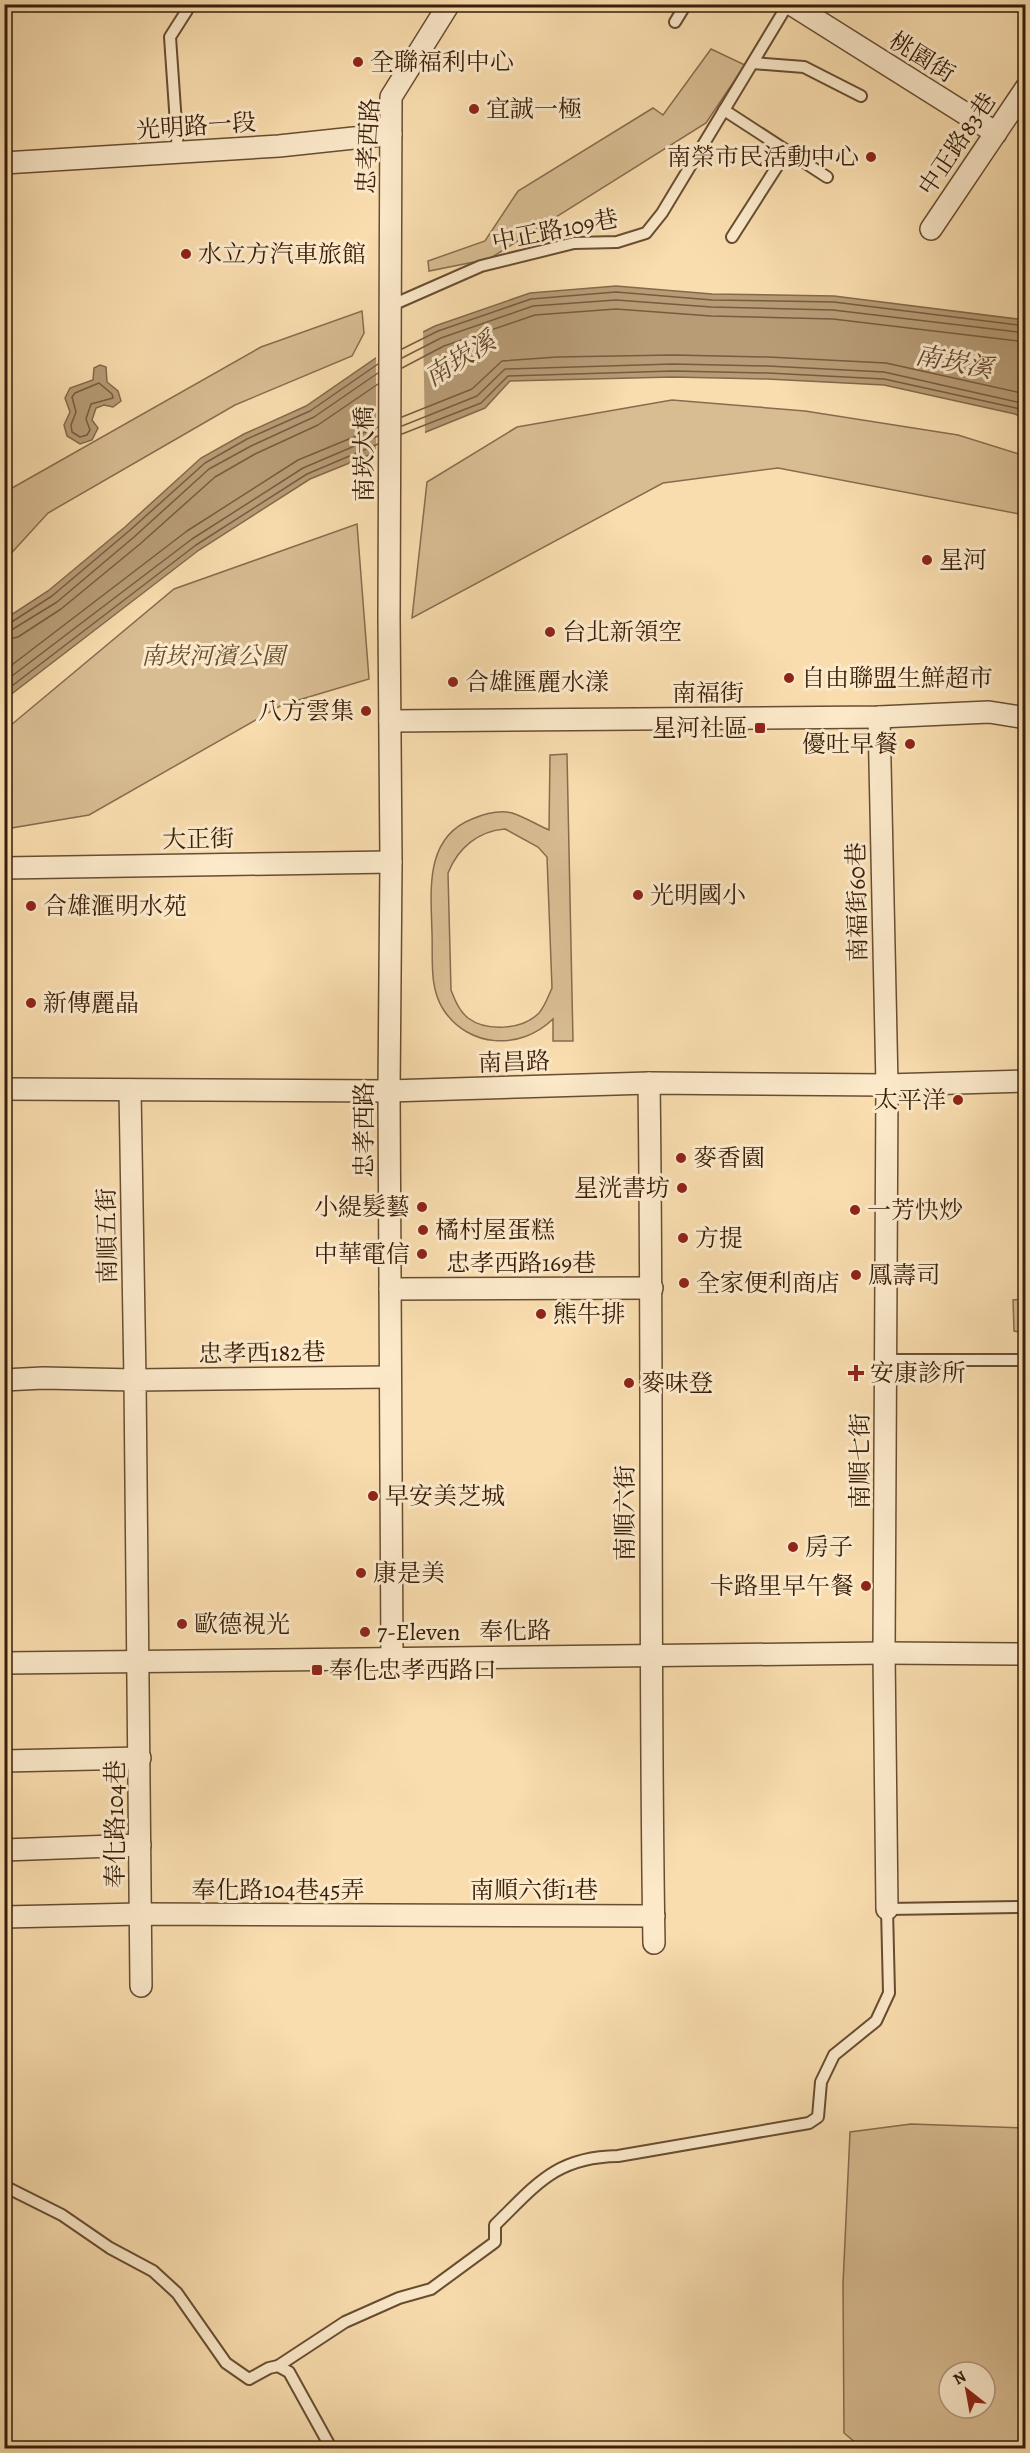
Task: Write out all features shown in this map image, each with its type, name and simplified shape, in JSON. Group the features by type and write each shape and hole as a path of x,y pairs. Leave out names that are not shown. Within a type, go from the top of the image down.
{"street":[{"name":"忠孝西路","path":"390,306 392,97 449,4"},
{"name":"桃園街","path":"789,4 996,133"},
{"name":"中正路83巷","path":"931,228 1026,88"},
{"name":"光明路一段","path":"4,163 279,146 391,134"},
{"name":"南崁大橋","path":"389,602 390,306"},
{"name":"忠孝西路","path":"389,602 392,1658"},
{"name":"南福街","path":"390,721 879,717 988,712 1026,718"},
{"name":"南福街60巷","path":"879,717 887,1085"},
{"name":"大正街","path":"4,868 391,862"},
{"name":"南昌路","path":"4,1089 389,1091 649,1083 887,1085 1026,1081"},
{"name":"南順六街","path":"649,1083 652,1288 650,1656 654,1944"},
{"name":"南順七街","path":"887,1085 884,1653 887,1909"},
{"name":"南順五街","path":"130,1090 139,1662"},
{"name":"忠孝西路169巷","path":"390,1288 652,1288"},
{"name":"忠孝西182巷","path":"135,1380 390,1377"},
{"path":"4,1380 43,1378 135,1380"},
{"name":"奉化路","path":"4,1664 884,1653 1026,1654"},
{"name":"奉化路104巷","path":"139,1662 141,1986"},
{"path":"4,1761 140,1758"},
{"path":"4,1850 140,1845"},
{"name":"奉化路104巷45弄","path":"4,1917 140,1914 415,1916"},
{"name":"南順六街1巷","path":"415,1916 654,1916"}],"lane":[{"path":"178,153 170,37 191,4"},
{"path":"675,22 686,4"},
{"name":"中正路109巷","path":"390,306 481,266 574,243 617,242 646,232 662,213 789,4"},
{"path":"753,63 804,67 861,96"},
{"path":"724,110 827,177"},
{"path":"732,237 787,151"},
{"path":"885,1360 1020,1360"},
{"path":"4,2186 62,2215 110,2248 153,2271 177,2293 226,2363 249,2379 269,2368 278,2366 345,2322 399,2298 430,2289 495,2242 495,2225 534,2187 558,2168 593,2156 618,2156 809,2123 818,2117 820,2082 834,2055 876,2021 889,1993 887,1909 1026,1907"},
{"path":"278,2366 289,2372 331,2448"}],"green space":[{"path":"711,49 745,65 706,123 489,259 429,271 428,261 485,241 518,191 653,108 663,115"},
{"path":"362,311 364,333 352,356 235,405 48,513 5,560 5,492 261,347"},
{"path":"672,400 805,411 958,435 1025,456 1025,515 778,468 663,483 412,618 427,482 517,427"},
{"name":"南崁河濱公園","path":"357,524 369,679 282,705 89,815 5,829 5,730 174,589"},
{"path":"567,754 573,1041 553,1041 553,1019 540,1029 510,1040 495,1041 480,1038 466,1032 454,1022 443,1009 436,991 433,972 431,900 434,867 445,839 456,828 472,819 497,812 507,812 549,830 550,755","holes":["505,829 538,847 547,857 552,988 541,1010 532,1019 514,1026 485,1026 465,1015 451,990 448,873 457,856 470,842 495,830"]},
{"path":"1025,1299 1025,1333 1014,1331 1013,1300"},
{"path":"911,2124 1025,2128 1025,2448 862,2448 844,2433 843,2284 850,2132"}],"water":[{"name":"南崁溪","path":"616,286 712,294 834,296 1025,320 1025,419 1015,414 884,385 673,377 510,381 485,408 310,479 199,550 5,699 5,619 48,591 125,527 201,458 244,434 306,406 389,349 435,326 530,293"},
{"path":"100,365 106,367 107,382 118,391 121,401 113,407 104,405 96,408 92,420 98,428 92,440 80,444 67,436 64,425 70,412 65,398 70,388 93,380 94,368"}],"pier":[{"path":"423,328 425,434 376,455 376,354"}],"place":[{"name":"全聯福利中心","path":"358,62"},
{"name":"宜誠一極","path":"474,109"},
{"name":"南榮市民活動中心","path":"871,157"},
{"name":"水立方汽車旅館","path":"186,254"},
{"name":"星河","path":"927,560"},
{"name":"台北新領空","path":"550,632"},
{"name":"自由聯盟生鮮超市","path":"789,678"},
{"name":"合雄匯麗水漾","path":"453,682"},
{"name":"八方雲集","path":"366,711"},
{"name":"星河社區","path":"760,728"},
{"name":"優吐早餐","path":"910,744"},
{"name":"光明國小","path":"638,895"},
{"name":"合雄滙明水苑","path":"31,906"},
{"name":"新傳麗晶","path":"31,1003"},
{"name":"太平洋","path":"958,1100"},
{"name":"麥香園","path":"681,1158"},
{"name":"星洸書坊","path":"682,1188"},
{"name":"小緹髮藝","path":"422,1207"},
{"name":"一芳快炒","path":"855,1210"},
{"name":"橘村屋蛋糕","path":"423,1230"},
{"name":"方提","path":"683,1238"},
{"name":"中華電信","path":"422,1254"},
{"name":"鳳壽司","path":"856,1275"},
{"name":"全家便利商店","path":"684,1283"},
{"name":"熊牛排","path":"541,1314"},
{"name":"安康診所","path":"856,1373"},
{"name":"麥味登","path":"629,1383"},
{"name":"早安美芝城","path":"373,1496"},
{"name":"房子","path":"793,1547"},
{"name":"康是美","path":"361,1573"},
{"name":"卡路里早午餐","path":"866,1586"},
{"name":"歐德視光","path":"182,1624"},
{"name":"7-Eleven","path":"365,1632"},
{"name":"奉化忠孝西路口","path":"317,1670"}]}
